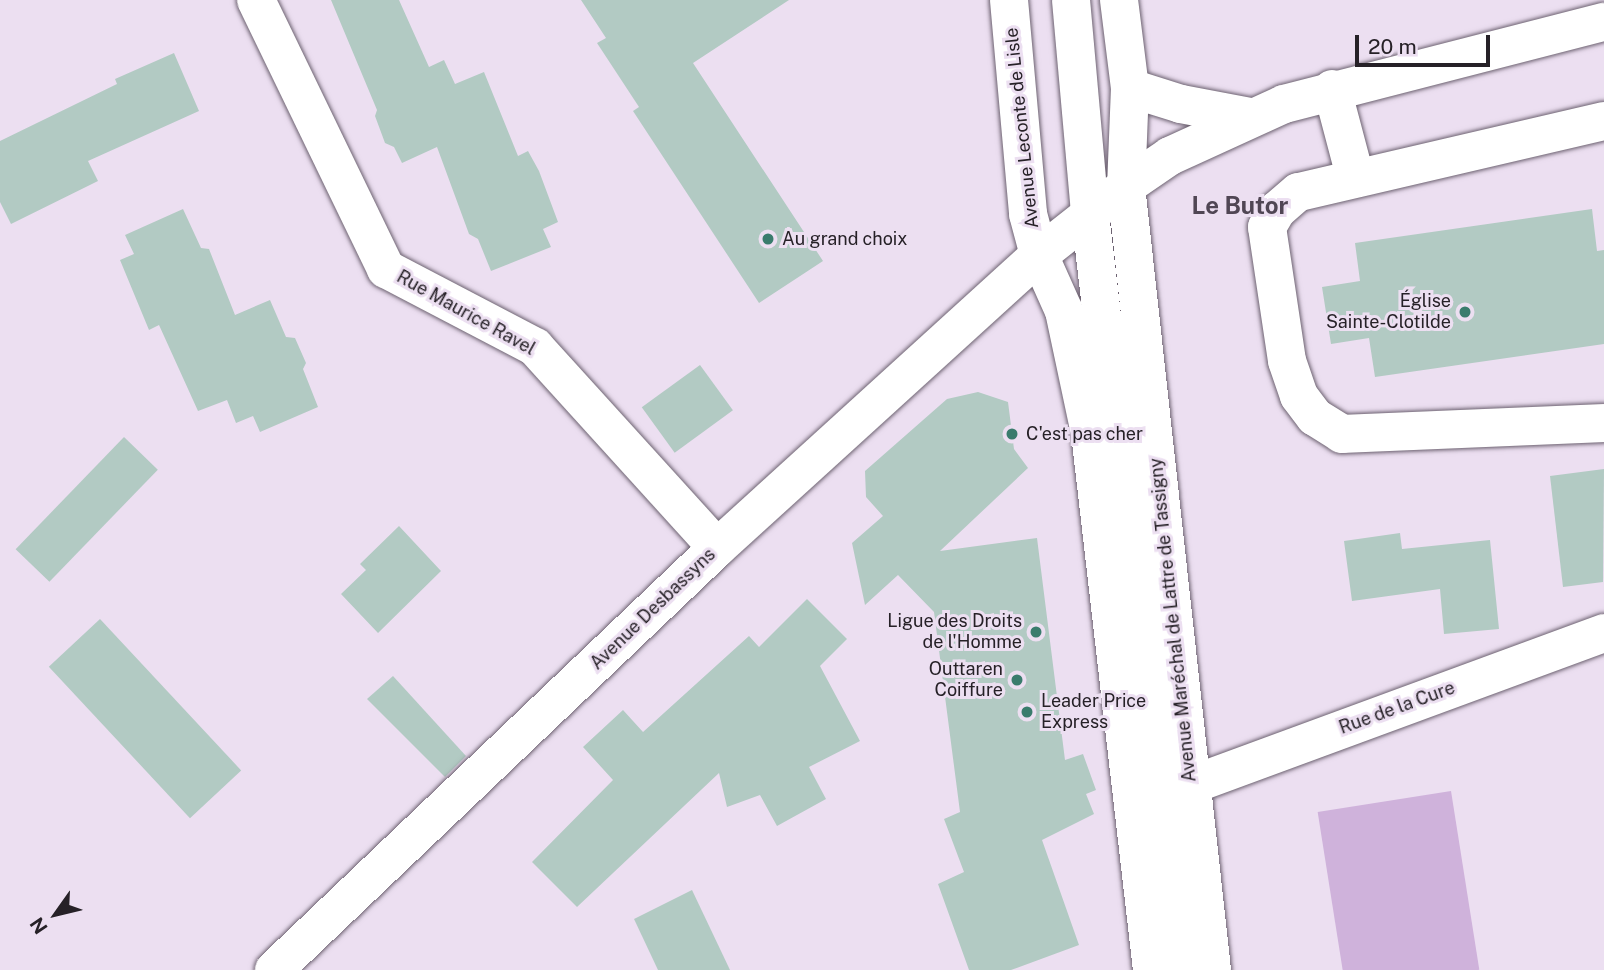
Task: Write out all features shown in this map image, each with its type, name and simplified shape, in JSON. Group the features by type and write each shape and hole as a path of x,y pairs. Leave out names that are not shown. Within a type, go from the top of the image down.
{"street":[{"name":"Rue Maurice Ravel","path":"256,0 386,269 535,347 717,548"},
{"name":"Avenue Leconte de Lisle","path":"1009,0 1028,214 1039,255"},
{"path":"1071,0 1090,214"},
{"path":"1119,0 1130,88 1126,186"},
{"name":"Avenue Desbassyns","path":"274,970 717,548 1039,255 1126,186 1170,156 1250,117 1332,89 1604,22"},
{"path":"1130,88 1181,104 1250,117"},
{"path":"1332,89 1355,176"},
{"path":"1604,121 1355,176 1298,192 1277,210 1267,227 1287,361 1299,396 1315,417 1342,434 1604,423"},
{"name":"Avenue Maréchal de Lattre de Tassigny","path":"1126,186 1212,970"},
{"name":"Avenue Maréchal de Lattre de Tassigny","path":"1090,214 1179,970"},
{"path":"1039,255 1064,311 1090,433 1152,970"},
{"name":"Rue de la Cure","path":"1191,785 1604,633"}],"shaded area":[{"path":"1451,791 1479,970 1343,970 1318,812"}],"building":[{"path":"331,0 399,0 429,67 444,60 455,84 484,72 518,156 528,151 539,171 558,222 543,229 551,247 491,271 478,239 469,234 437,147 402,163 394,147 385,143 375,116 377,110"},
{"path":"581,0 789,0 693,63 823,261 759,303 633,111 639,107 597,43 606,38"},
{"path":"174,53 199,111 88,161 98,181 11,224 0,202 0,141 117,84 115,79"},
{"path":"183,209 201,248 209,249 235,315 270,300 286,337 295,338 306,363 303,369 318,407 260,432 253,416 236,423 227,400 198,411 159,325 149,330 120,260 134,254 125,235"},
{"name":"Église Sainte-Clotilde","path":"1592,209 1597,251 1604,250 1604,344 1375,377 1369,338 1331,344 1322,287 1360,281 1355,243"},
{"path":"700,365 733,410 675,453 642,407"},
{"path":"978,392 1008,402 1014,449 1028,468 940,551 1037,538 1065,760 1083,754 1096,790 1086,794 1094,814 1042,840 1079,945 1011,970 969,970 938,884 964,872 944,819 960,812 934,612 898,575 865,605 852,543 883,516 866,497 865,471 947,399"},
{"path":"124,437 158,470 49,582 16,549"},
{"path":"1604,469 1603,582 1563,587 1550,476"},
{"path":"399,526 441,571 378,633 341,594 366,570 360,564"},
{"path":"1400,533 1402,549 1490,540 1499,629 1444,634 1440,589 1352,601 1344,541"},
{"path":"807,599 847,639 820,666 860,741 809,767 826,799 777,826 760,795 727,807 719,773 577,907 532,862 613,780 583,747 623,710 643,732 749,636 759,647"},
{"path":"100,619 241,770 190,818 49,667"},
{"path":"393,676 466,756 445,777 367,699"},
{"path":"692,890 730,970 658,970 634,919"}],"place":[{"name":"Au grand choix","path":"768,239"},
{"name":"Église Sainte-Clotilde","path":"1465,312"},
{"name":"C'est pas cher","path":"1012,434"},
{"name":"Ligue des Droits de l'Homme","path":"1036,632"},
{"name":"Outtaren Coiffure","path":"1017,680"},
{"name":"Leader Price Express","path":"1027,712"}],"district":[{"name":"Le Butor","path":"1240,206"}]}
